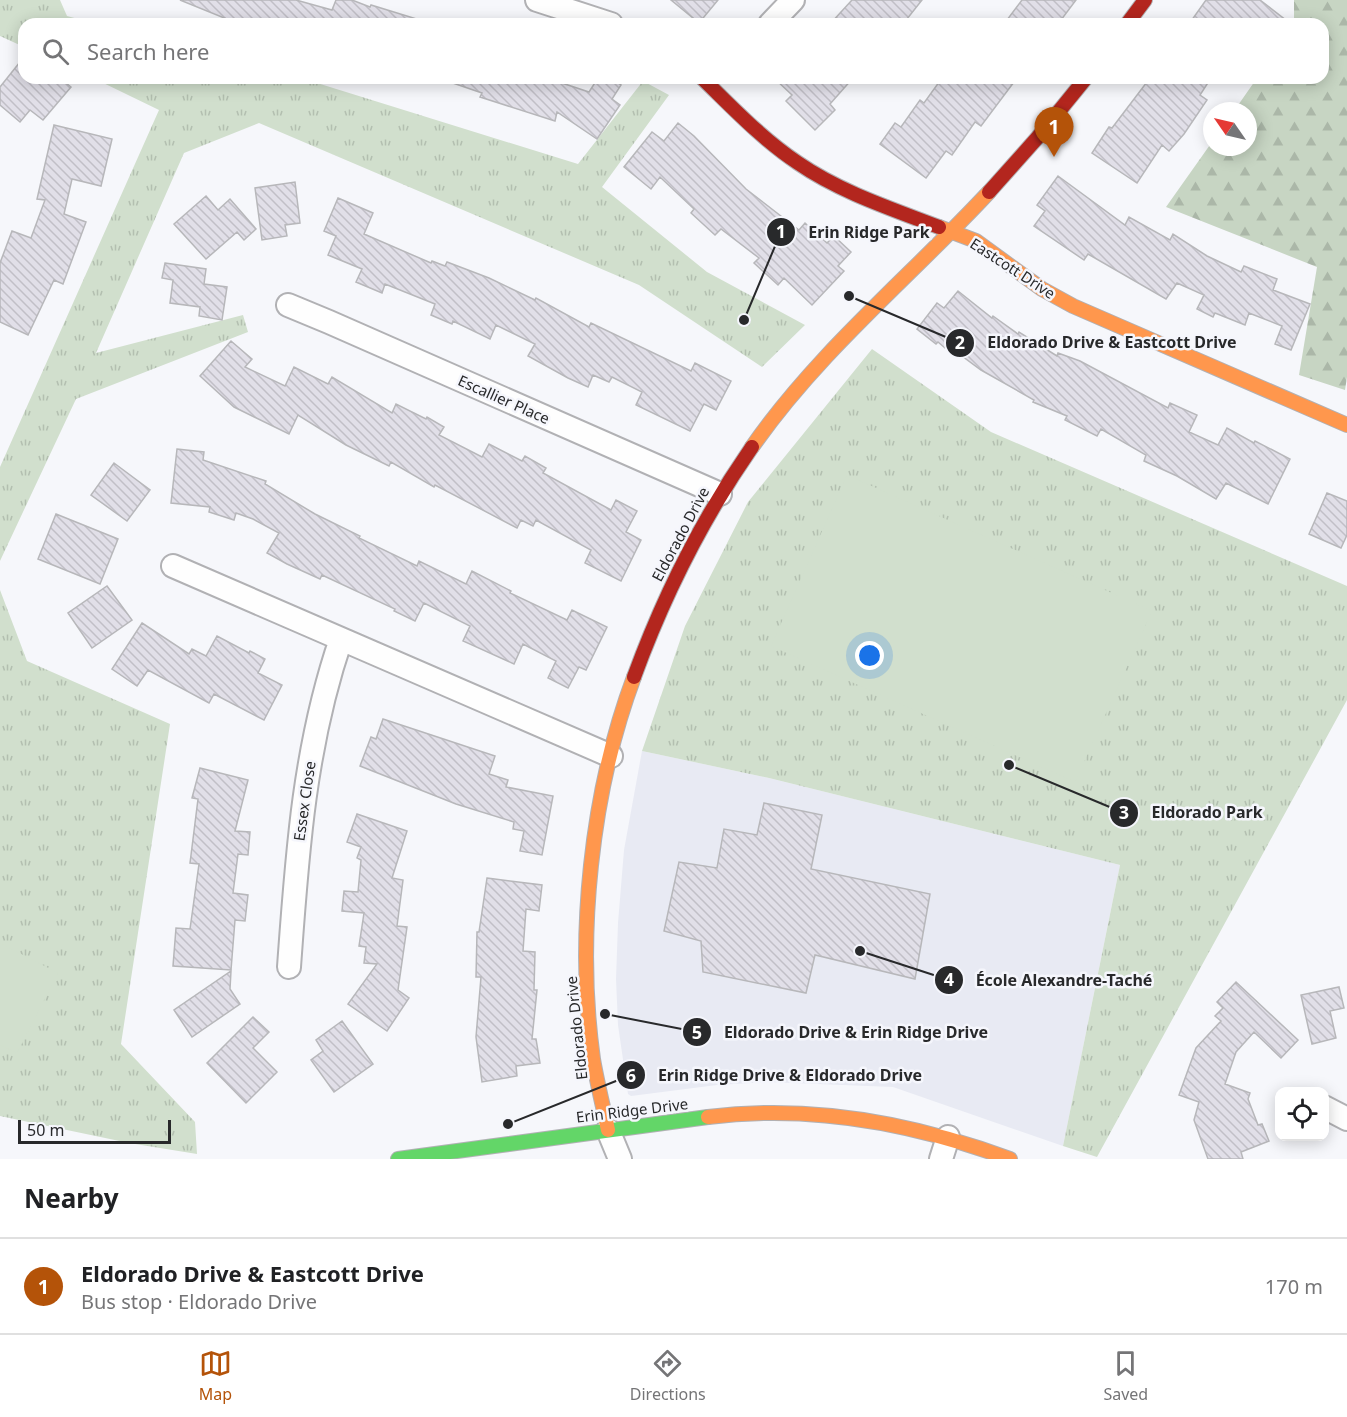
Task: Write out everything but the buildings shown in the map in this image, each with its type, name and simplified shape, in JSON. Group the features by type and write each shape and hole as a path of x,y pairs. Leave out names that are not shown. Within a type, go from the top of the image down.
{"street":[{"path":"537,0 592,18"},
{"path":"776,18 793,0"},
{"path":"1132,18 1145,0"},
{"name":"Eastcott Drive","path":"712,84 761,135 799,164 837,185 925,223 976,241 1042,289 1073,306 1347,424"},
{"name":"Eldorado Drive","path":"608,1130 600,1098 591,1030 586,934 595,830 611,756 635,674 660,610 685,555 720,494 757,439 803,381 859,321 951,232 1031,146 1081,84"},
{"name":"Escallier Place","path":"288,305 720,494"},
{"path":"173,566 611,756"},
{"name":"Essex Close","path":"290,967 298,840 309,759 327,680 341,639"},
{"path":"1329,1110 1347,1119"},
{"name":"Erin Ridge Drive","path":"398,1159 734,1114 781,1113 813,1113 885,1122 948,1137 995,1156"},
{"path":"608,1130 620,1159"},
{"path":"941,1159 948,1137"}],"shaded area":[{"path":"642,751 769,778 1120,865 1063,1146 893,1087 767,1082 717,1085 631,1096 628,1094 618,1025 616,979 618,923 624,850"}],"green space":[{"path":"0,0 60,0 67,16 74,18 18,18 18,44 0,36"},
{"path":"1294,0 1347,0 1347,377 1345,390 1299,375 1317,267 1166,207 1203,155 1257,156 1257,102 1240,102 1253,84 1329,84 1329,18 1294,18"},
{"path":"105,84 320,84 578,164 641,84 649,84 669,95 602,187 707,272 805,325 762,367 639,285 259,123 184,153 96,353 243,315 248,332 76,399 0,561 0,467 159,110"},
{"path":"872,349 991,432 1347,586 1347,700 1097,1157 1063,1146 1120,865 769,778 642,751 685,626 748,502"},
{"path":"847,475 1152,611 1075,782 771,646"},
{"path":"0,590 27,661 170,724 121,1044 195,1122 197,1154 129,1143 0,1116"},
{"path":"0,943 58,973 17,1053 0,1045"}],"traffic: fast":[{"path":"398,1159 708,1117"}],"traffic: slow":[{"path":"752,447 806,379 866,315 989,192"},
{"path":"939,227 976,241 1042,289 1073,306 1347,425"},
{"path":"608,1130 593,1059 588,1012 587,915 591,865 607,768 619,721 634,677"},
{"path":"708,1117 785,1113 861,1120 936,1135 1010,1159"}],"traffic: jam":[{"path":"1132,18 1145,0"},
{"path":"708,84 760,133 785,154 814,173 867,199 939,227"},
{"path":"989,192 1081,84"},
{"path":"634,677 671,587 717,502 752,447"}],"place":[{"name":"Eldorado Drive & Eastcott Drive","path":"1054,157"},
{"name":"Eldorado Drive & Eastcott Drive","path":"849,296"},
{"name":"Erin Ridge Park","path":"744,320"},
{"name":"Eldorado Park","path":"1009,765"},
{"name":"École Alexandre-Taché","path":"860,951"},
{"name":"Eldorado Drive & Erin Ridge Drive","path":"605,1014"},
{"name":"Erin Ridge Drive & Eldorado Drive","path":"508,1124"}]}
